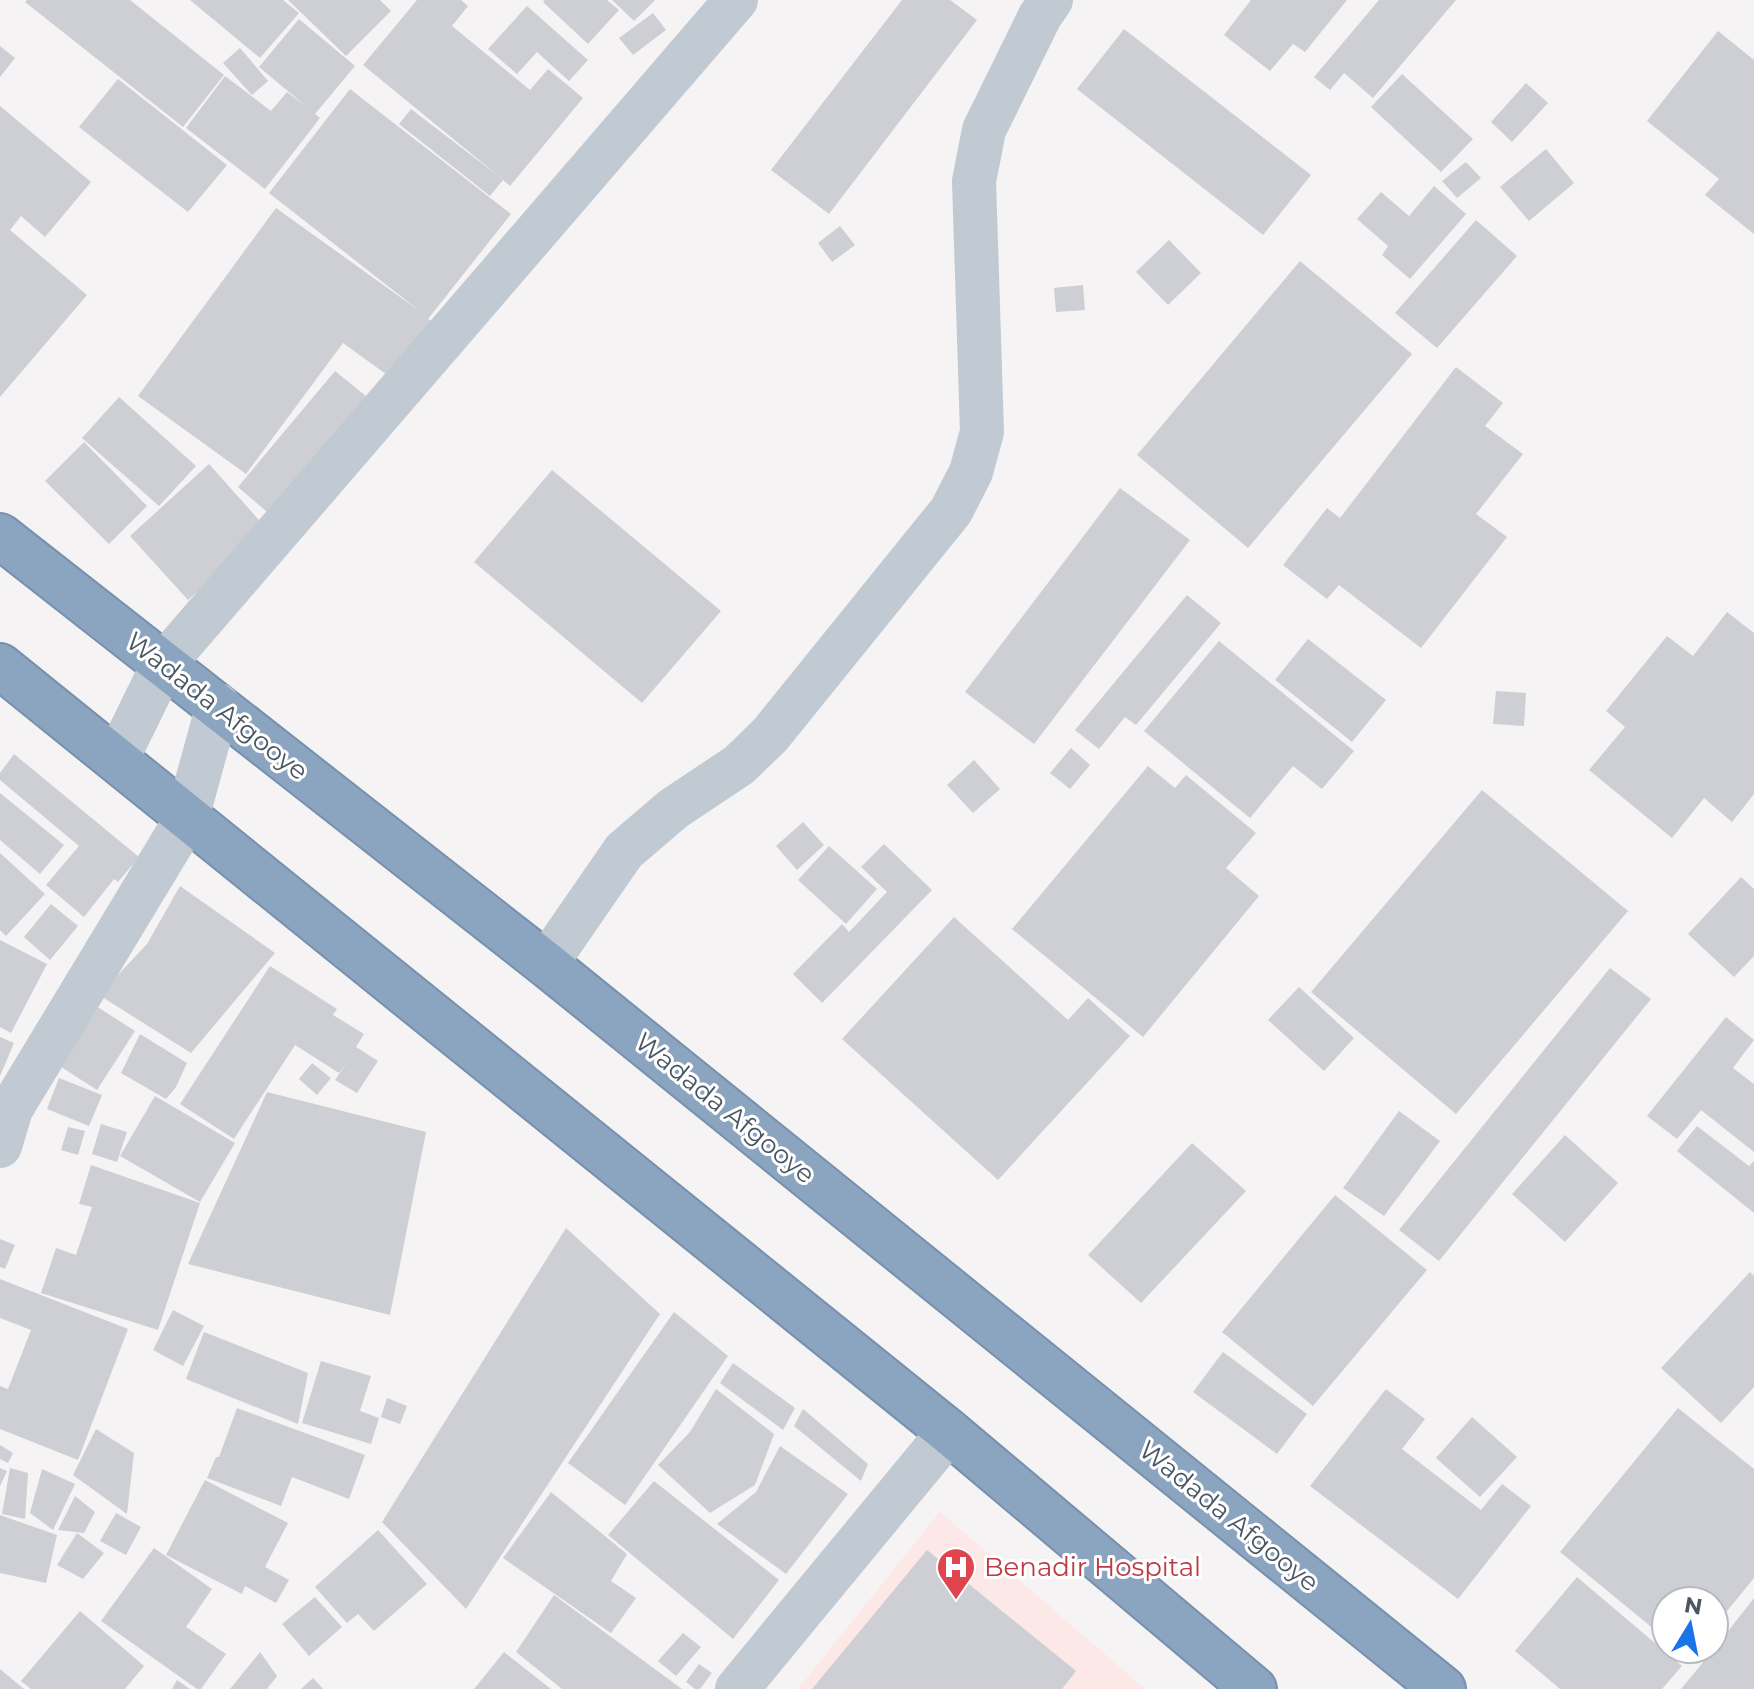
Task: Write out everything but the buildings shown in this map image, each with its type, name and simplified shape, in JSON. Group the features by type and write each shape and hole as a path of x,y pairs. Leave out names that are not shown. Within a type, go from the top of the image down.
{"highway":[{"name":"Wadada Afgooye","path":"0,536 546,964 1443,1689"},
{"path":"0,666 949,1432 1254,1689"}],"street":[{"path":"117,759 163,665 736,0"},
{"path":"546,964 624,851 673,809 739,765 770,735 951,511 971,472 982,432 974,181 984,130 1040,16 1051,0"},
{"path":"0,1146 11,1109 187,818 218,705"},
{"path":"737,1689 949,1432"}],"shaded area":[{"name":"Benadir Hospital","path":"940,1512 1145,1689 798,1689"}],"place":[{"name":"Benadir Hospital","path":"956,1601"}]}
